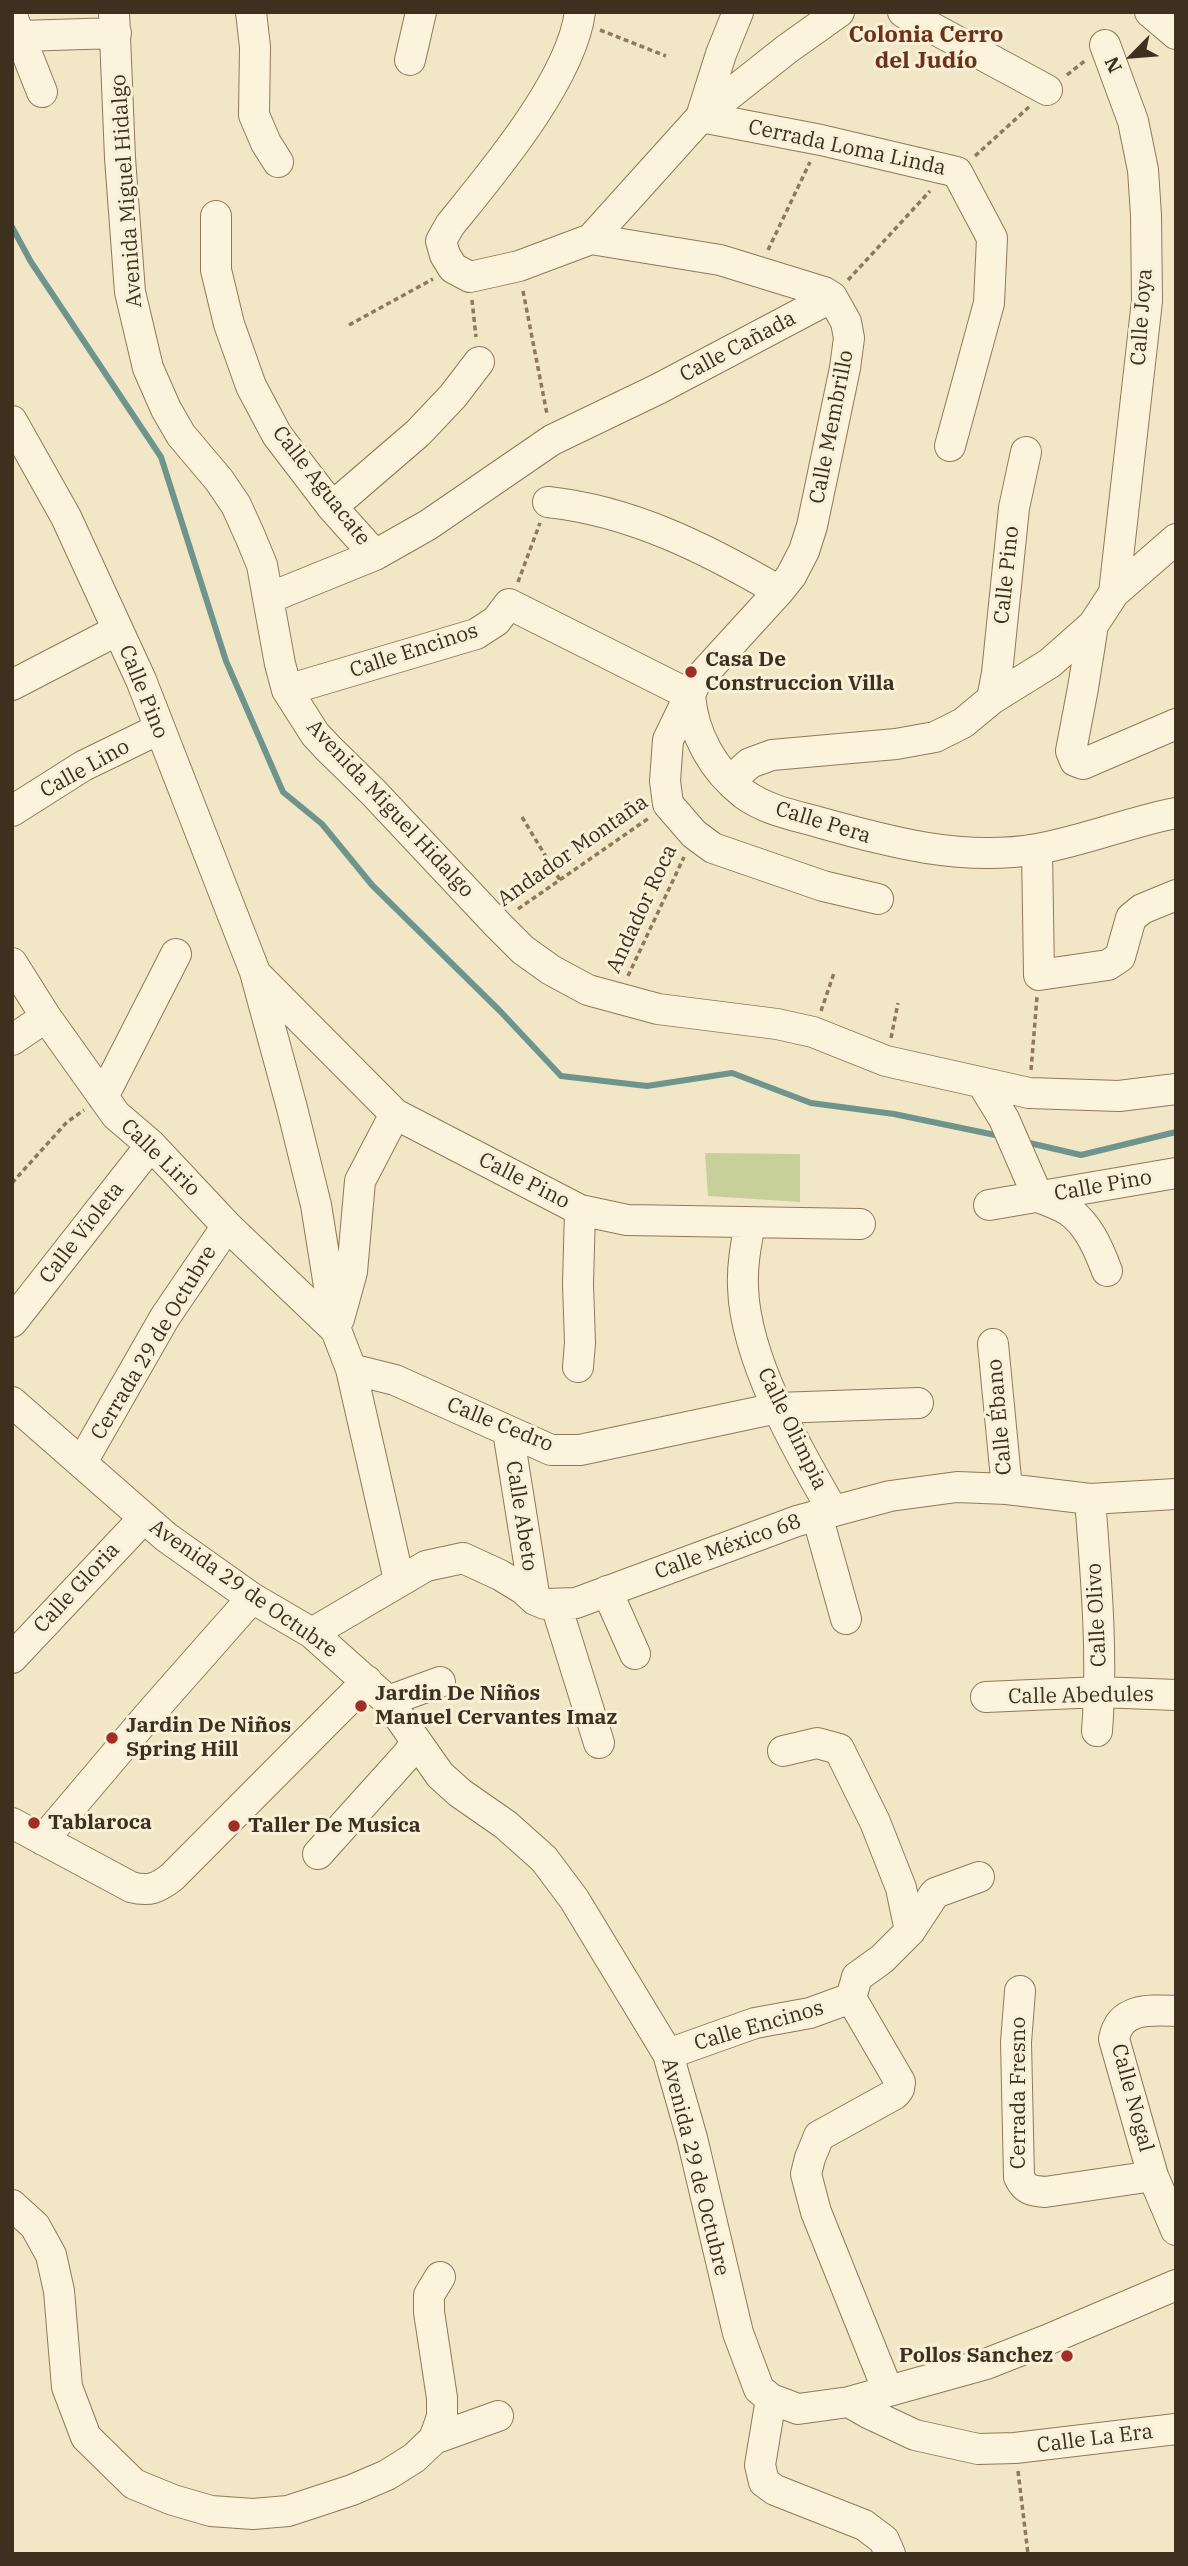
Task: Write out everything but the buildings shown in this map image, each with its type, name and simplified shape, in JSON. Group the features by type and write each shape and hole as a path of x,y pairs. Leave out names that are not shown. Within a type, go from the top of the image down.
{"street":[{"path":"251,12 255,47 254,115 278,162"},
{"path":"410,60 421,12"},
{"path":"701,117 738,12"},
{"path":"580,17 564,61 527,125 450,225 441,241 445,255 461,273 519,266 591,239 701,117 839,12"},
{"path":"903,12 1047,90"},
{"path":"1150,12 1176,34"},
{"path":"42,92 17,26 115,23"},
{"name":"Avenida Miguel Hidalgo","path":"115,23 120,158 130,292 148,368 181,435 236,505 262,565 272,626 288,690 328,748 373,792 496,924 523,950 551,970 588,990 658,1009 777,1024 813,1032 886,1061 1030,1093 1119,1096 1176,1089"},
{"name":"Calle Joya","path":"1105,45 1133,121 1143,170 1146,215 1147,301 1114,593"},
{"name":"Cerrada Loma Linda","path":"701,117 821,140 957,172 992,238 989,303 950,446"},
{"name":"Calle Aguacate","path":"216,216 216,270 229,324 251,386 277,435 332,507 374,555"},
{"path":"591,239 720,260 824,292 832,297"},
{"name":"Calle Cañada","path":"269,598 374,555 428,526 552,440 658,389 832,297"},
{"name":"Calle Membrillo","path":"668,804 665,781 668,740 696,682 779,591 791,576 804,551 838,409 849,338 844,317 832,297"},
{"path":"332,507 418,433 453,396 478,362"},
{"name":"Calle Pino","path":"12,421 66,517 141,680 255,972 316,1205 336,1330 351,1369 399,1580"},
{"name":"Calle Pino","path":"992,699 1014,508 1026,452"},
{"path":"548,502 579,505 657,529 734,565 779,591"},
{"path":"730,781 750,763 772,755 896,744 935,737 963,723 992,699 1049,663 1093,625 1114,593 1176,539"},
{"path":"509,604 690,695"},
{"name":"Calle Encinos","path":"288,690 476,634 496,621 509,604"},
{"path":"1093,625 1070,751 1075,761 1083,764 1176,724"},
{"path":"12,685 118,630"},
{"name":"Calle Pera","path":"690,695 692,715 703,746 730,781 746,796 785,814 878,839 974,854 1037,849 1176,813"},
{"name":"Calle Lino","path":"12,811 83,766 159,729"},
{"path":"668,804 694,834 713,848 823,886 878,899"},
{"path":"1037,849 1039,975 1108,965 1120,957 1131,918 1142,909 1176,895"},
{"path":"103,1097 176,954"},
{"name":"Calle Lirio","path":"12,963 46,1017 116,1115 151,1145 227,1226 336,1330"},
{"name":"Calle Pino","path":"255,972 395,1114 580,1210 627,1220 860,1224"},
{"path":"12,1040 46,1017"},
{"path":"982,1083 1004,1119 1036,1191 1070,1211 1088,1230 1107,1271"},
{"path":"336,1330 352,1272 360,1181 395,1114"},
{"name":"Calle Violeta","path":"12,1322 151,1145"},
{"name":"Calle Pino","path":"989,1205 1036,1191 1176,1173"},
{"path":"578,1367 580,1210"},
{"name":"Calle Olimpia","path":"750,1223 743,1258 743,1290 752,1337 777,1408 825,1513 846,1619"},
{"name":"Cerrada 29 de Octubre","path":"82,1462 165,1317 227,1226"},
{"name":"Calle Ébano","path":"993,1344 1007,1489"},
{"name":"Calle Cedro","path":"351,1369 396,1380 551,1450 580,1450 777,1408 918,1403"},
{"name":"Avenida 29 de Octubre","path":"12,1402 143,1519 252,1598 312,1633 378,1691 400,1715 440,1775 460,1793 506,1825 544,1859 574,1899 668,2054 692,2138 738,2333 759,2389 771,2399"},
{"name":"Calle Abeto","path":"508,1431 545,1602 599,1743"},
{"name":"Calle México 68","path":"545,1602 576,1603 755,1535 890,1496 957,1486 1090,1499 1176,1494"},
{"name":"Calle Olivo","path":"1090,1499 1100,1692 1097,1731"},
{"name":"Calle Gloria","path":"12,1658 143,1519"},
{"path":"312,1633 426,1566 463,1558 500,1575 545,1602"},
{"path":"607,1591 635,1654"},
{"path":"43,1840 252,1598"},
{"path":"12,1823 131,1887 150,1890 172,1877 378,1691 440,1682"},
{"name":"Calle Abedules","path":"986,1697 1100,1692 1176,1695"},
{"path":"318,1854 408,1754 416,1741"},
{"path":"783,1751 817,1743 839,1749 874,1822 901,1888 910,1931"},
{"path":"888,2390 816,2212 806,2174 819,2136 895,2094 899,2089 900,2082 851,1998 857,1977 882,1959 910,1931 935,1893 979,1877"},
{"name":"Cerrada Fresno","path":"1020,1991 1016,2042 1019,2177 1023,2185 1031,2191 1045,2192 1153,2176"},
{"name":"Calle Encinos","path":"668,2054 755,2023 810,2013 851,1998"},
{"name":"Calle Nogal","path":"1176,2011 1150,2010 1126,2016 1116,2027 1114,2039 1153,2176 1176,2230"},
{"path":"12,2205 35,2226 51,2255 59,2291 67,2387 86,2437 134,2484 173,2500 211,2511 253,2514 288,2511 352,2490 387,2475 414,2458 434,2439 498,2416"},
{"path":"434,2439 442,2417 442,2398 429,2312 429,2295 440,2277"},
{"path":"890,2554 884,2540 864,2525 775,2490 764,2482 760,2466 771,2399 798,2409 849,2402 986,2364 1176,2284"},
{"name":"Calle La Era","path":"849,2402 915,2435 978,2449 1015,2448 1176,2429"}],"path":[{"path":"580,17 666,56"},
{"path":"832,297 926,194 957,172 1047,90 1105,45"},
{"path":"758,271 821,140"},
{"path":"519,266 552,440"},
{"path":"349,325 461,273 478,362"},
{"path":"509,604 548,502"},
{"name":"Andador Montaña","path":"496,924 668,804"},
{"path":"522,817 560,880"},
{"name":"Andador Roca","path":"619,998 694,834"},
{"path":"813,1032 834,973"},
{"path":"1030,1093 1039,975"},
{"path":"886,1061 898,1003"},
{"path":"12,1183 67,1122 103,1097"},
{"path":"1015,2448 1028,2554"}],"green space":[{"path":"705,1153 800,1154 800,1202 708,1196"}],"waterway":[{"path":"12,227 31,262 161,457 226,661 283,792 322,824 372,885 500,1011 561,1076 647,1086 732,1073 811,1103 894,1114 1000,1136"},
{"path":"1025,1142 1081,1155 1176,1132"}],"place":[{"name":"Casa De Construccion Villa","path":"691,672"},
{"name":"Jardin De Niños Manuel Cervantes Imaz","path":"361,1706"},
{"name":"Jardin De Niños Spring Hill","path":"112,1738"},
{"name":"Tablaroca","path":"34,1823"},
{"name":"Taller De Musica","path":"234,1826"},
{"name":"Pollos Sanchez","path":"1067,2356"}],"district":[{"name":"Colonia Cerro del Judío","path":"926,48"}]}
